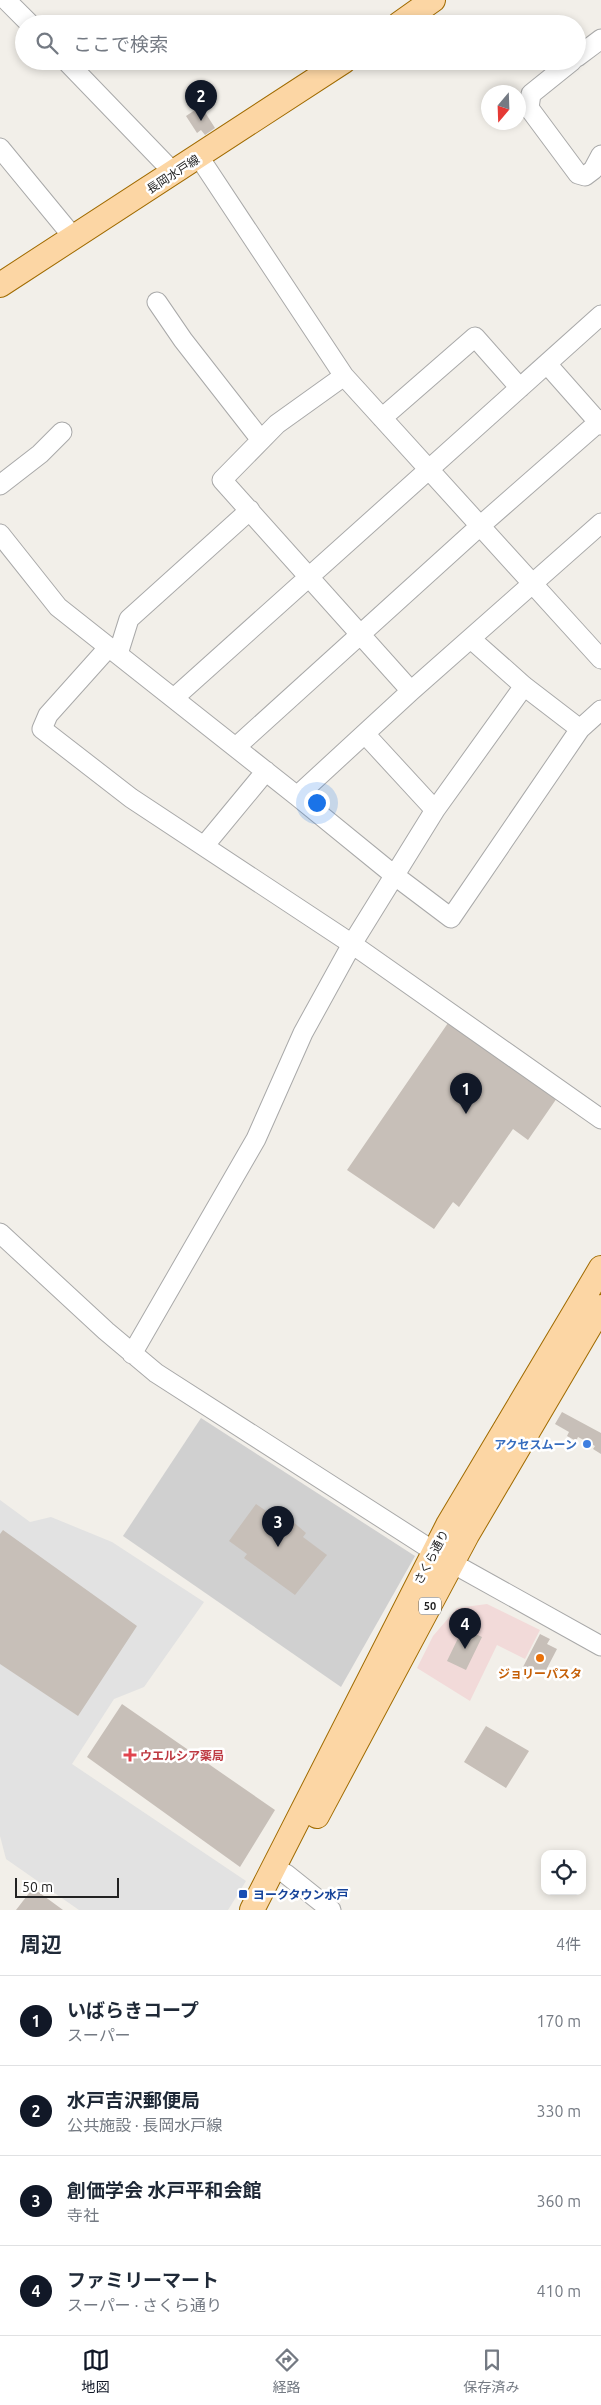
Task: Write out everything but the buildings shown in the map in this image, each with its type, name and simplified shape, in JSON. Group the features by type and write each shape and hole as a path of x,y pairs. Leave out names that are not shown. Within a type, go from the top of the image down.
{"main road":[{"path":"412,15 433,0"},
{"name":"長岡水戸線","path":"0,285 330,70"},
{"name":"さくら通り","path":"268,1910 443,1558 467,1494 601,1268"},
{"name":"さくら通り","path":"252,1910 443,1558 486,1501 601,1307"}],"street":[{"path":"6,0 21,15"},
{"path":"586,51 601,39"},
{"path":"75,70 174,173"},
{"path":"561,70 531,94 529,108 578,174 585,176 593,170 601,155"},
{"path":"0,148 74,238"},
{"path":"199,157 344,376 601,660"},
{"path":"157,302 183,340 260,440"},
{"path":"174,698 601,315"},
{"path":"382,418 475,338 520,388"},
{"path":"236,747 480,526 600,422 547,364"},
{"path":"344,376 277,424 222,480 411,691"},
{"path":"0,485 40,454 62,432"},
{"path":"250,510 128,619 113,651 48,715 42,729 131,798 352,944 601,1119"},
{"path":"298,796 411,691 532,584 598,532"},
{"path":"0,534 58,607 298,796 394,875 451,918 580,729 601,710"},
{"path":"471,639 524,686 580,729"},
{"path":"132,1354 256,1140 303,1033 352,944 435,810 524,686"},
{"path":"365,734 435,810"},
{"path":"204,846 266,771"},
{"path":"0,1233 132,1354 187,1394 443,1558 601,1646"},
{"path":"286,1874 331,1910"}],"shaded area":[{"path":"201,1418 415,1556 341,1687 123,1536"},
{"path":"0,1500 30,1522 51,1517 112,1542 204,1602 144,1687 114,1699 72,1764 246,1881 228,1910 79,1910 6,1859 0,1836"},
{"path":"487,1604 540,1630 525,1659 497,1645 470,1701 417,1668 433,1636 457,1608"}],"place":[{"name":"水戸吉沢郵便局","path":"201,121"},
{"name":"いばらきコープ","path":"466,1114"},
{"name":"アクセスムーン","path":"587,1444"},
{"name":"創価学会 水戸平和会館","path":"278,1547"},
{"name":"ファミリーマート","path":"465,1649"},
{"name":"ジョリーパスタ","path":"540,1658"},
{"name":"ウエルシア薬局","path":"130,1755"},
{"name":"ヨークタウン水戸","path":"243,1894"}]}
